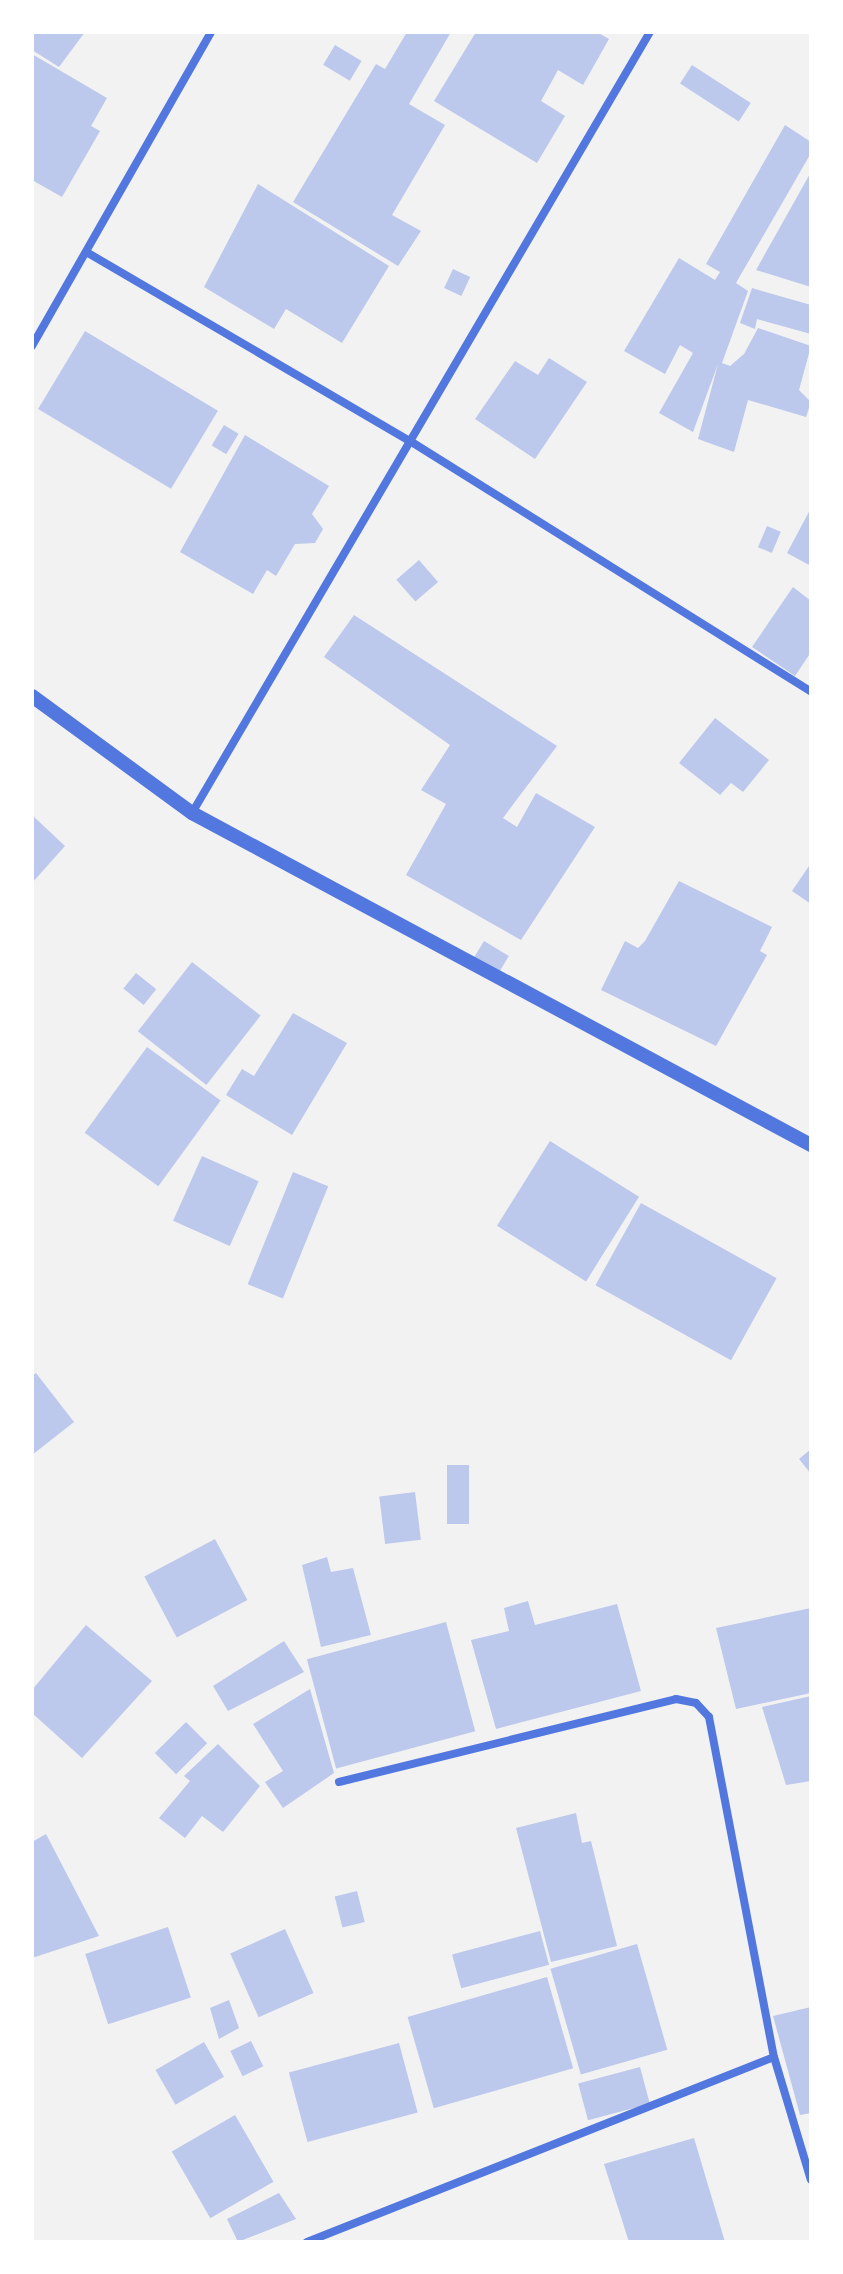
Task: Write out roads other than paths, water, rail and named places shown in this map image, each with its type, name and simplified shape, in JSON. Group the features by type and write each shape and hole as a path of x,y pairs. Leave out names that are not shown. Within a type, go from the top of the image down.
{"street":[{"path":"32,346 88,253 211,32"},
{"path":"192,813 650,32"},
{"path":"88,253 410,441 811,692"},
{"path":"32,696 192,813 811,1145"},
{"path":"339,1782 676,1699 696,1703 709,1717 774,2057 811,2180"},
{"path":"307,2242 774,2057"}]}
